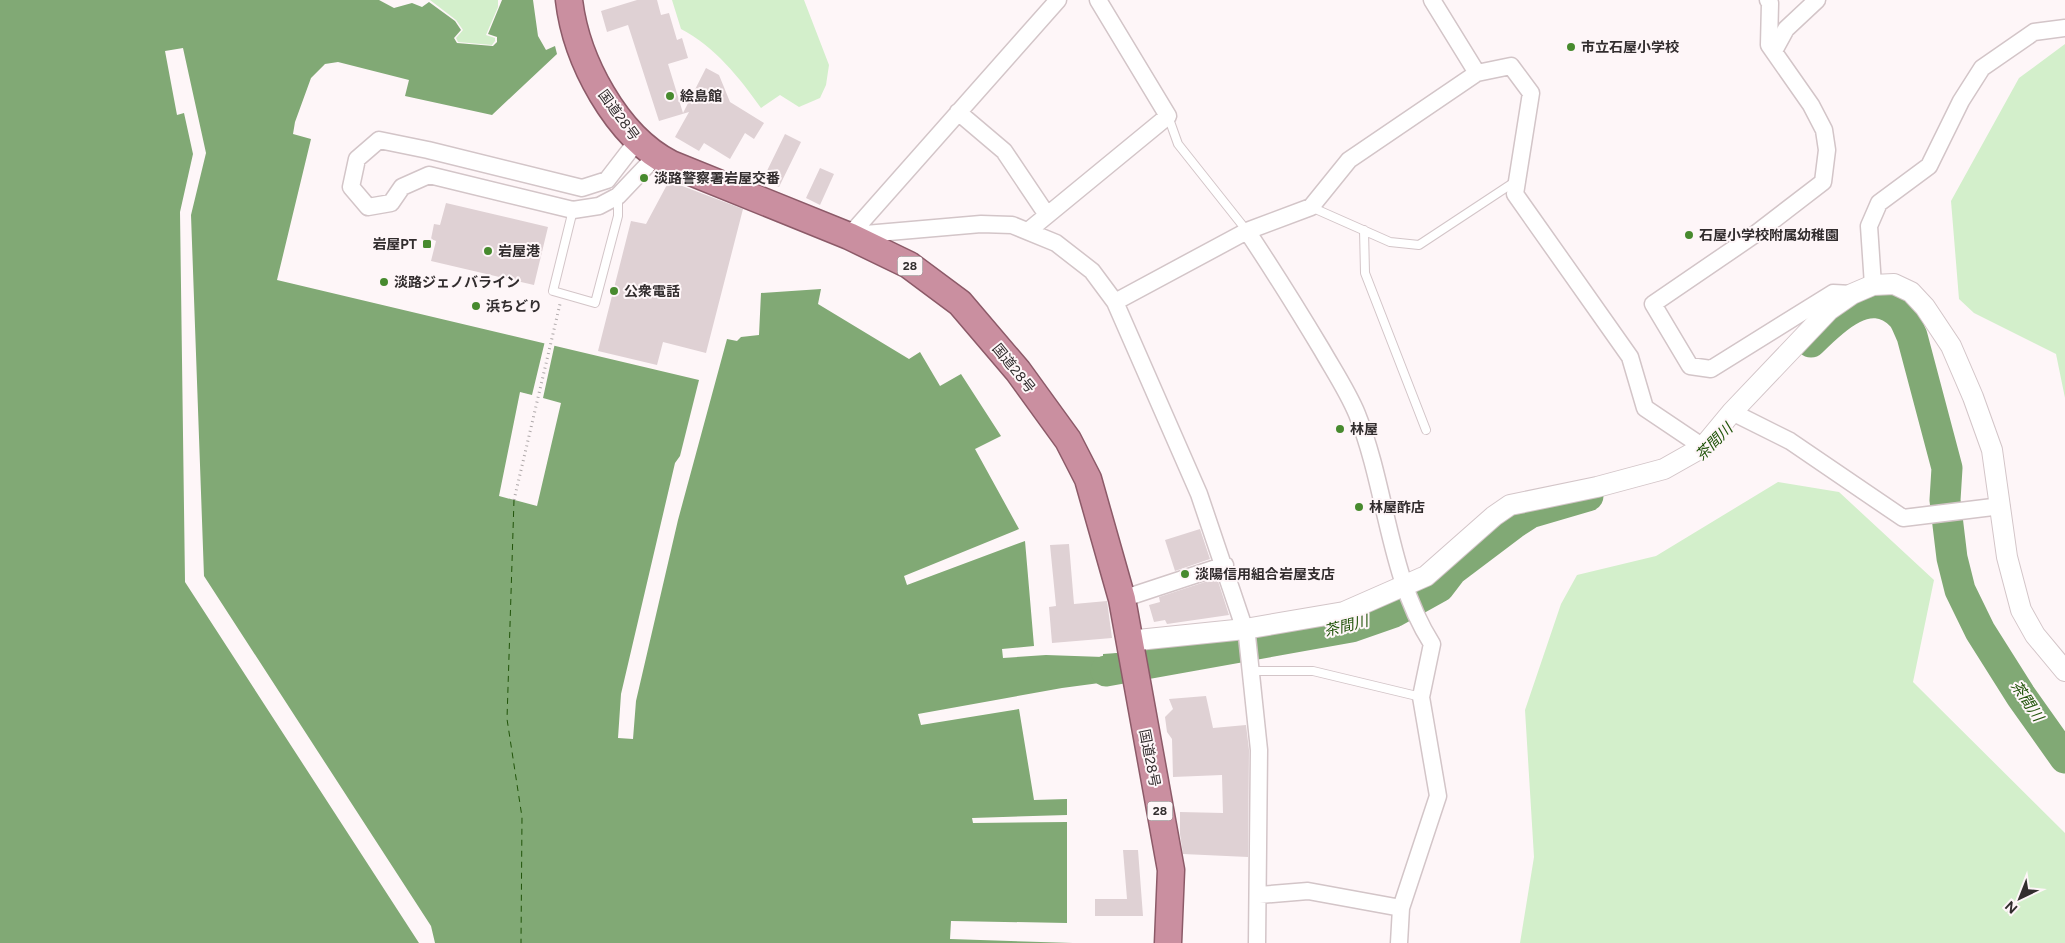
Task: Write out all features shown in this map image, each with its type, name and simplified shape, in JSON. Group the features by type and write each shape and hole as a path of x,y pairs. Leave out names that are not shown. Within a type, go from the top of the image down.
{"highway":[{"name":"国道28号","path":"569,0 574,29 586,63 615,113 647,148 849,236 909,265 960,303 1018,371 1068,440 1088,479 1122,599 1129,647 1171,870 1168,943"}],"street":[{"path":"849,236 1058,0"},
{"path":"1028,231 1168,116 1098,0"},
{"path":"1432,0 1477,73"},
{"path":"1768,0 1770,4 1770,45 1810,105 1824,130 1827,150 1823,182 1754,235 1653,304 1690,366 1711,369 1833,293 1852,294"},
{"path":"1774,51 1786,29 1817,0"},
{"path":"1874,285 1869,226 1879,204 1928,166 1961,101 1982,68 2034,32 2065,28"},
{"path":"1115,302 1247,231 1311,207 1349,160 1477,73 1511,66 1531,94 1515,194 1630,357 1645,408 1703,447"},
{"path":"958,112 1004,152 1048,215"},
{"path":"379,140 428,150 582,188 607,180 647,148 618,196 599,206 573,210 429,175 402,187 390,203 368,207 351,187 357,159 379,140"},
{"path":"849,236 981,224 1012,225 1056,242 1092,271 1115,302 1199,494 1225,564 1246,632 1252,665 1259,750 1259,895 1257,943"},
{"path":"1247,231 1284,287 1356,413 1377,474 1405,592 1416,620 1432,644 1421,697 1438,796 1401,908 1399,943"},
{"path":"1129,647 1246,632 1344,612 1405,592 1494,516 1510,505 1597,487 1664,469 1703,447 1732,412 1829,310 1852,294 1874,285 1894,284 1911,292 1925,307 1950,346 1973,397 1992,450 2007,557 2020,610 2035,635 2065,671"},
{"path":"1732,412 1790,441 1903,518 1999,506"},
{"path":"1122,599 1225,564"},
{"path":"1259,895 1308,891 1401,908"}],"lane":[{"path":"1168,116 1178,144 1247,231"},
{"path":"1311,207 1390,242 1419,245 1517,180"},
{"path":"573,210 553,291 595,303 618,216 618,196"},
{"path":"1364,230 1365,273 1426,430"},
{"path":"1252,665 1313,671 1421,697"}],"path":[{"path":"514,500 562,294"}],"shaded area":[{"path":"0,0 379,0 394,8 412,3 422,7 429,2 455,21 461,30 454,38 457,43 493,46 497,42 497,37 488,34 502,0 533,0 538,36 546,50 555,46 557,54 492,115 405,96 409,80 338,62 325,64 311,78 295,122 293,134 311,139 277,280 699,380 680,456 675,463 621,694 618,738 633,739 636,701 678,520 727,339 737,341 741,337 759,335 761,293 821,289 818,304 909,359 920,352 940,386 961,374 1001,436 975,449 1019,529 904,576 907,585 1025,541 1034,646 1002,649 1003,658 1046,655 1103,657 1103,654 1117,653 1122,680 1062,688 918,714 921,725 1019,709 1034,800 1067,799 1067,815 972,818 973,823 1067,822 1067,923 951,921 950,939 1073,943 0,943"},
{"path":"430,0 498,0 498,7 486,35 495,38 495,41 492,45 458,42 456,38 463,30 456,20"},
{"path":"672,0 804,0 829,65 826,85 820,98 799,107 780,95 761,108 726,64 705,45 681,29"},
{"path":"2065,44 2065,398 2056,354 1974,313 1959,299 1951,201 2019,78"},
{"path":"1778,482 1839,492 1934,580 1913,682 2065,833 2065,943 1520,943 1534,857 1525,710 1561,604 1577,575 1656,556"}],"pier":[{"path":"183,48 206,153 191,215 204,576 431,926 435,943 419,943 185,582 180,212 193,154 184,113 177,115 165,51"},
{"path":"545,341 555,343 543,398 561,403 537,506 499,496 520,392 532,395"}],"building":[{"path":"637,0 657,0 661,15 669,13 677,40 682,38 688,58 668,64 683,113 706,68 719,75 730,102 764,123 754,139 745,133 730,159 704,143 699,151 675,137 689,112 659,121 628,25 607,32 601,11"},
{"path":"785,134 801,142 779,187 763,179"},
{"path":"820,168 834,174 820,205 806,198"},
{"path":"669,181 743,209 706,353 663,342 657,365 598,351 631,221 646,224"},
{"name":"岩屋港","path":"446,203 548,227 534,285 431,261 436,241 431,239 434,224 440,225"},
{"path":"1200,529 1210,559 1175,571 1165,540"},
{"path":"1069,544 1074,604 1107,601 1112,638 1052,643 1049,607 1056,606 1050,545"},
{"path":"1217,578 1229,615 1167,624 1165,620 1154,622 1149,605 1160,602 1159,597"},
{"path":"1206,696 1213,728 1246,725 1249,750 1248,857 1183,854 1180,834 1180,812 1223,813 1222,775 1173,777 1172,739 1167,732 1165,717 1173,709 1169,699"},
{"path":"1123,850 1138,850 1143,916 1095,916 1095,899 1127,899"}],"waterway":[{"name":"茶間川","path":"1811,342 1841,315 1865,304 1877,303 1889,306 1901,315 1912,336 1947,468 1945,500 1952,558 1960,590 1980,631 2021,696 2065,758"},
{"name":"茶間川","path":"1106,671 1351,627 1394,612 1439,587 1452,570 1530,513 1588,496"}],"ferry route":[{"path":"514,500 507,719 522,817 521,943"}],"place":[{"name":"市立石屋小学校","path":"1571,47"},
{"name":"絵島館","path":"670,96"},
{"name":"淡路警察署岩屋交番","path":"644,178"},
{"name":"石屋小学校附属幼稚園","path":"1689,235"},
{"name":"岩屋PT","path":"427,244"},
{"name":"岩屋港","path":"488,251"},
{"name":"淡路ジェノバライン","path":"384,282"},
{"name":"公衆電話","path":"614,291"},
{"name":"浜ちどり","path":"476,306"},
{"name":"林屋","path":"1340,429"},
{"name":"林屋酢店","path":"1359,507"},
{"name":"淡陽信用組合岩屋支店","path":"1185,574"}]}
